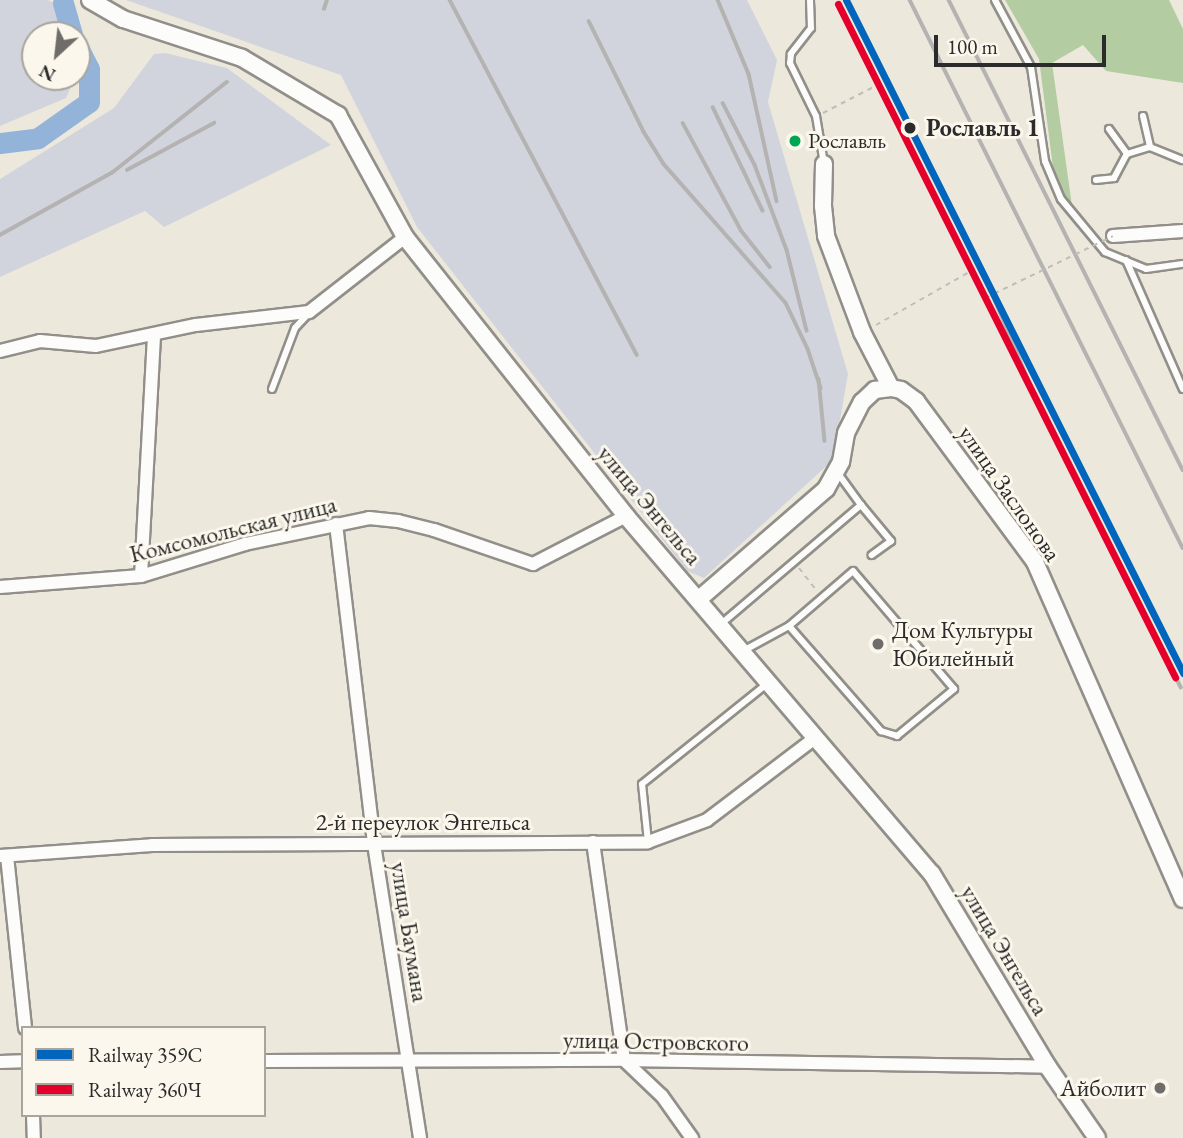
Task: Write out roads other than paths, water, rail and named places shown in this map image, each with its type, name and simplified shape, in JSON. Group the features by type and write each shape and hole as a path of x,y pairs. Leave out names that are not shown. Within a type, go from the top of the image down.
{"street":[{"name":"улица Энгельса","path":"90,0 123,19 242,58 338,115 405,237 626,516 932,874 1048,1067 1097,1138"},
{"path":"698,599 817,498 837,471 846,433 862,402 875,390 891,388 862,332 826,236 822,206 824,164"},
{"path":"1113,236 1183,231"},
{"path":"0,351 40,341 96,346 197,325 309,312 405,237"},
{"path":"141,576 154,334"},
{"name":"улица Заслонова","path":"891,388 901,390 916,401 1035,562 1183,899"},
{"name":"Комсомольская улица","path":"0,587 141,576 245,544 369,518 398,521 533,564 626,516"},
{"name":"улица Баумана","path":"336,524 374,844 420,1138"},
{"name":"2-й переулок Энгельса","path":"4,856 152,845 648,842 708,820 815,738"},
{"path":"593,842 624,1060 662,1096 692,1138"},
{"path":"4,856 25,1026"},
{"name":"улица Островского","path":"266,1061 624,1060 1048,1067"},
{"path":"0,1062 21,1061"},
{"path":"33,1117 34,1138"}],"lane":[{"path":"810,0 811,28 791,54 790,63 816,116 824,164"},
{"path":"995,0 1031,67 1045,161 1061,199 1105,252 1146,269 1183,264"},
{"path":"1143,116 1150,147"},
{"path":"1109,129 1127,154"},
{"path":"1096,180 1114,178 1127,154 1150,147 1183,159"},
{"path":"1126,260 1183,389"},
{"path":"272,389 295,328 309,312"},
{"path":"837,471 891,541 872,555"},
{"path":"720,625 861,505"},
{"path":"741,652 789,626 853,571 954,689 897,736 881,731 789,626"},
{"path":"648,842 642,784 767,684"}],"waterway":[{"path":"63,3 68,21"},
{"path":"0,143 38,138 89,102 89,91"}],"railway":[{"path":"324,9 327,0"},
{"path":"450,0 637,355"},
{"path":"718,0 749,74 777,201"},
{"path":"910,0 1183,548"},
{"path":"949,0 1183,470"},
{"path":"589,21 644,132 663,163 786,303 808,349 821,388"},
{"path":"0,235 113,172 227,82"},
{"path":"723,103 755,165 787,250 807,331"},
{"path":"713,107 763,211"},
{"path":"127,170 214,123"},
{"path":"683,123 741,230 770,267"},
{"path":"995,300 1044,417 1181,687"},
{"path":"819,379 825,441"}],"rail line":[{"name":"359С","path":"846,0 1183,673"},
{"name":"360Ч","path":"838,4 1175,677"}],"place":[{"name":"Рославль 1","path":"910,128"},
{"name":"Рославль","path":"795,141"},
{"name":"Дом Культуры Юбилейный","path":"878,644"},
{"name":"Айболит","path":"1160,1088"}]}
